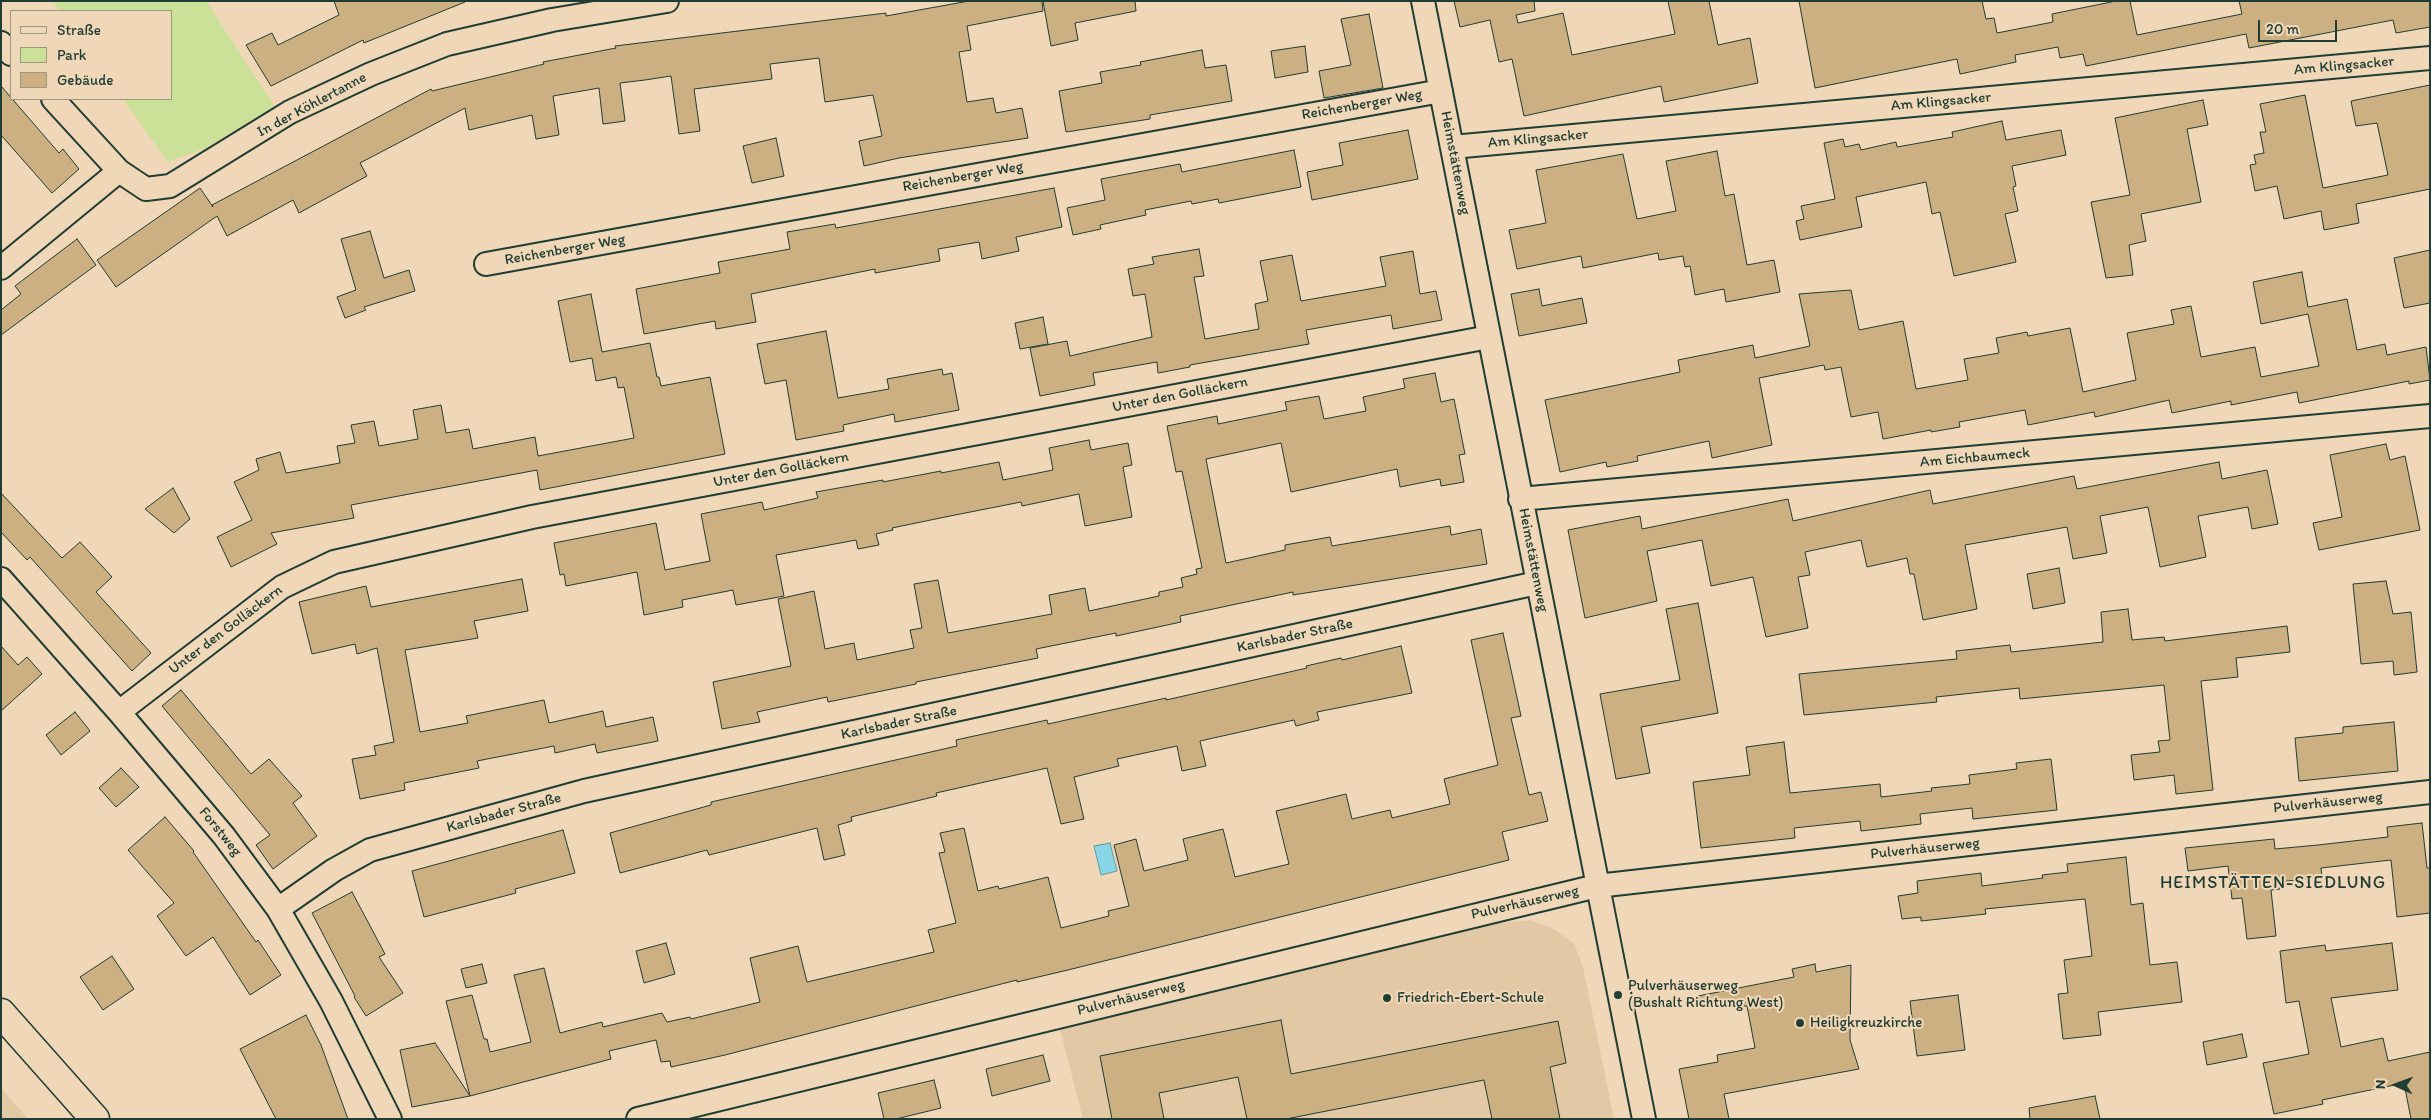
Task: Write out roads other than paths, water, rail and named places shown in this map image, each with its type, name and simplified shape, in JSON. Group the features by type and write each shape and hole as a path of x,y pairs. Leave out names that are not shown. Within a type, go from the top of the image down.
{"main road":[{"path":"1,1013 95,1119"}],"street":[{"name":"In der Köhlertanne","path":"54,100 119,171 146,189 170,186 290,112 371,74 448,44 552,20 668,1"},
{"name":"Heimstättenweg","path":"1423,1 1644,1119"},
{"path":"1,43 10,53"},
{"name":"Am Klingsacker","path":"1452,147 2430,58"},
{"name":"Reichenberger Weg","path":"486,264 1441,91"},
{"path":"1,268 119,171"},
{"name":"Unter den Golläckern","path":"119,712 282,587 334,562 532,517 1489,337"},
{"name":"Am Eichbaumeck","path":"1520,499 2430,416"},
{"name":"Forstweg","path":"1,579 119,712 224,836 278,909 331,1001 390,1119"},
{"name":"Karlsbader Straße","path":"278,909 334,870 370,850 584,792 1537,583"},
{"name":"Pulverhäuserweg","path":"638,1119 1597,886 2430,792"}],"water":[{"path":"1110,843 1117,871 1101,875 1094,846"}],"place":[{"name":"Pulverhäuserweg (Bushalt Richtung West)","path":"1618,995"},
{"name":"Friedrich-Ebert-Schule","path":"1387,998"},
{"name":"Heiligkreuzkirche","path":"1800,1023"}],"district":[{"name":"HEIMSTÄTTEN-SIEDLUNG","path":"2273,883"}]}
